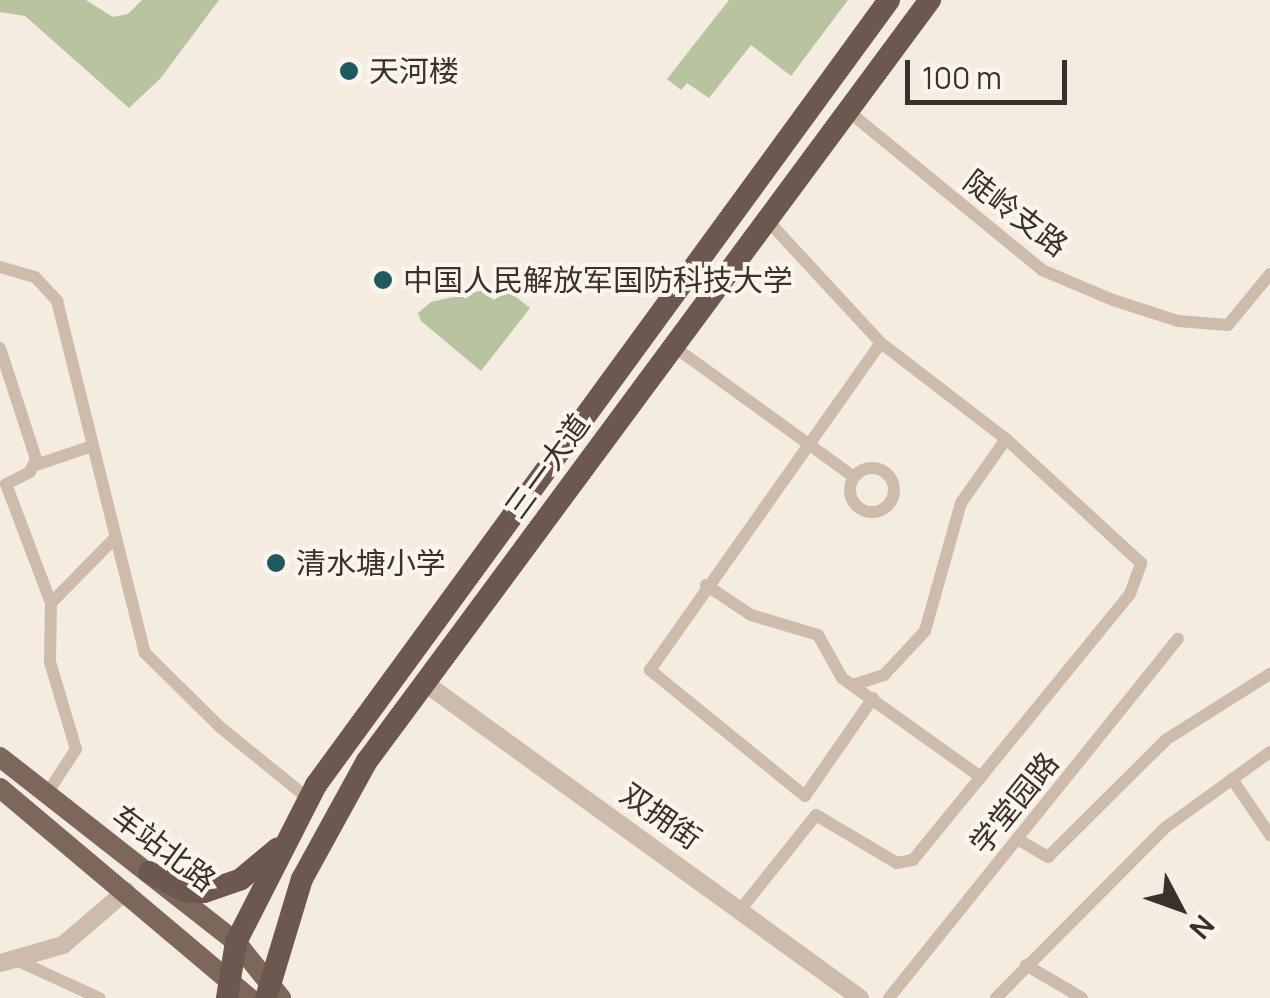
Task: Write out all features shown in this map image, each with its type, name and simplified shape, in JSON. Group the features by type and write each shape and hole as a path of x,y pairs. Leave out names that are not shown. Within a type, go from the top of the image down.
{"highway":[{"name":"三一大道","path":"228,988 236,942 309,798 889,0"},
{"name":"三一大道","path":"272,993 302,879 327,826 425,683 930,0"},
{"path":"149,872 184,890 228,887 287,838"}],"main road":[{"name":"车站北路","path":"0,757 45,798 149,872 236,942 272,993"},
{"name":"车站北路","path":"0,788 126,891 228,988 248,998"}],"street":[{"name":"陡岭支路","path":"848,112 1042,270 1113,300 1178,321 1228,325 1270,274"},
{"path":"768,222 882,343 1006,439 1141,562 1130,594 906,864 822,817 810,817"},
{"path":"0,267 35,277 57,301 145,652 220,727 309,798"},
{"path":"810,817 805,796 650,670 706,585 882,343"},
{"path":"674,346 854,477"},
{"path":"0,348 36,464"},
{"path":"853,684 884,674 925,630 961,503 1006,439"},
{"path":"45,798 76,749 50,662 51,602 3,478 92,446"},
{"path":"51,602 114,539"},
{"path":"706,585 750,615 818,636 838,674 982,777"},
{"name":"学堂园路","path":"889,998 1178,640"},
{"path":"1017,839 1048,857 1167,739 1270,674"},
{"name":"双拥街","path":"425,683 742,908 860,998"},
{"path":"805,796 873,698"},
{"path":"996,998 1166,827 1270,752"},
{"path":"1232,779 1270,835"},
{"path":"742,908 810,817"},
{"path":"7,961 84,932 126,891"},
{"path":"7,961 99,998"},
{"path":"1026,965 1082,998"}],"green space":[{"path":"0,0 86,0 113,17 128,14 142,0 219,0 160,79 129,108 25,16 0,12"},
{"path":"729,0 848,0 791,76 751,45 709,98 687,83 681,90 667,79"},
{"path":"502,286 530,308 481,371 421,321 418,313 431,302"}],"place":[{"name":"天河楼","path":"349,71"},
{"name":"中国人民解放军国防科技大学","path":"383,280"},
{"name":"清水塘小学","path":"276,563"}]}
